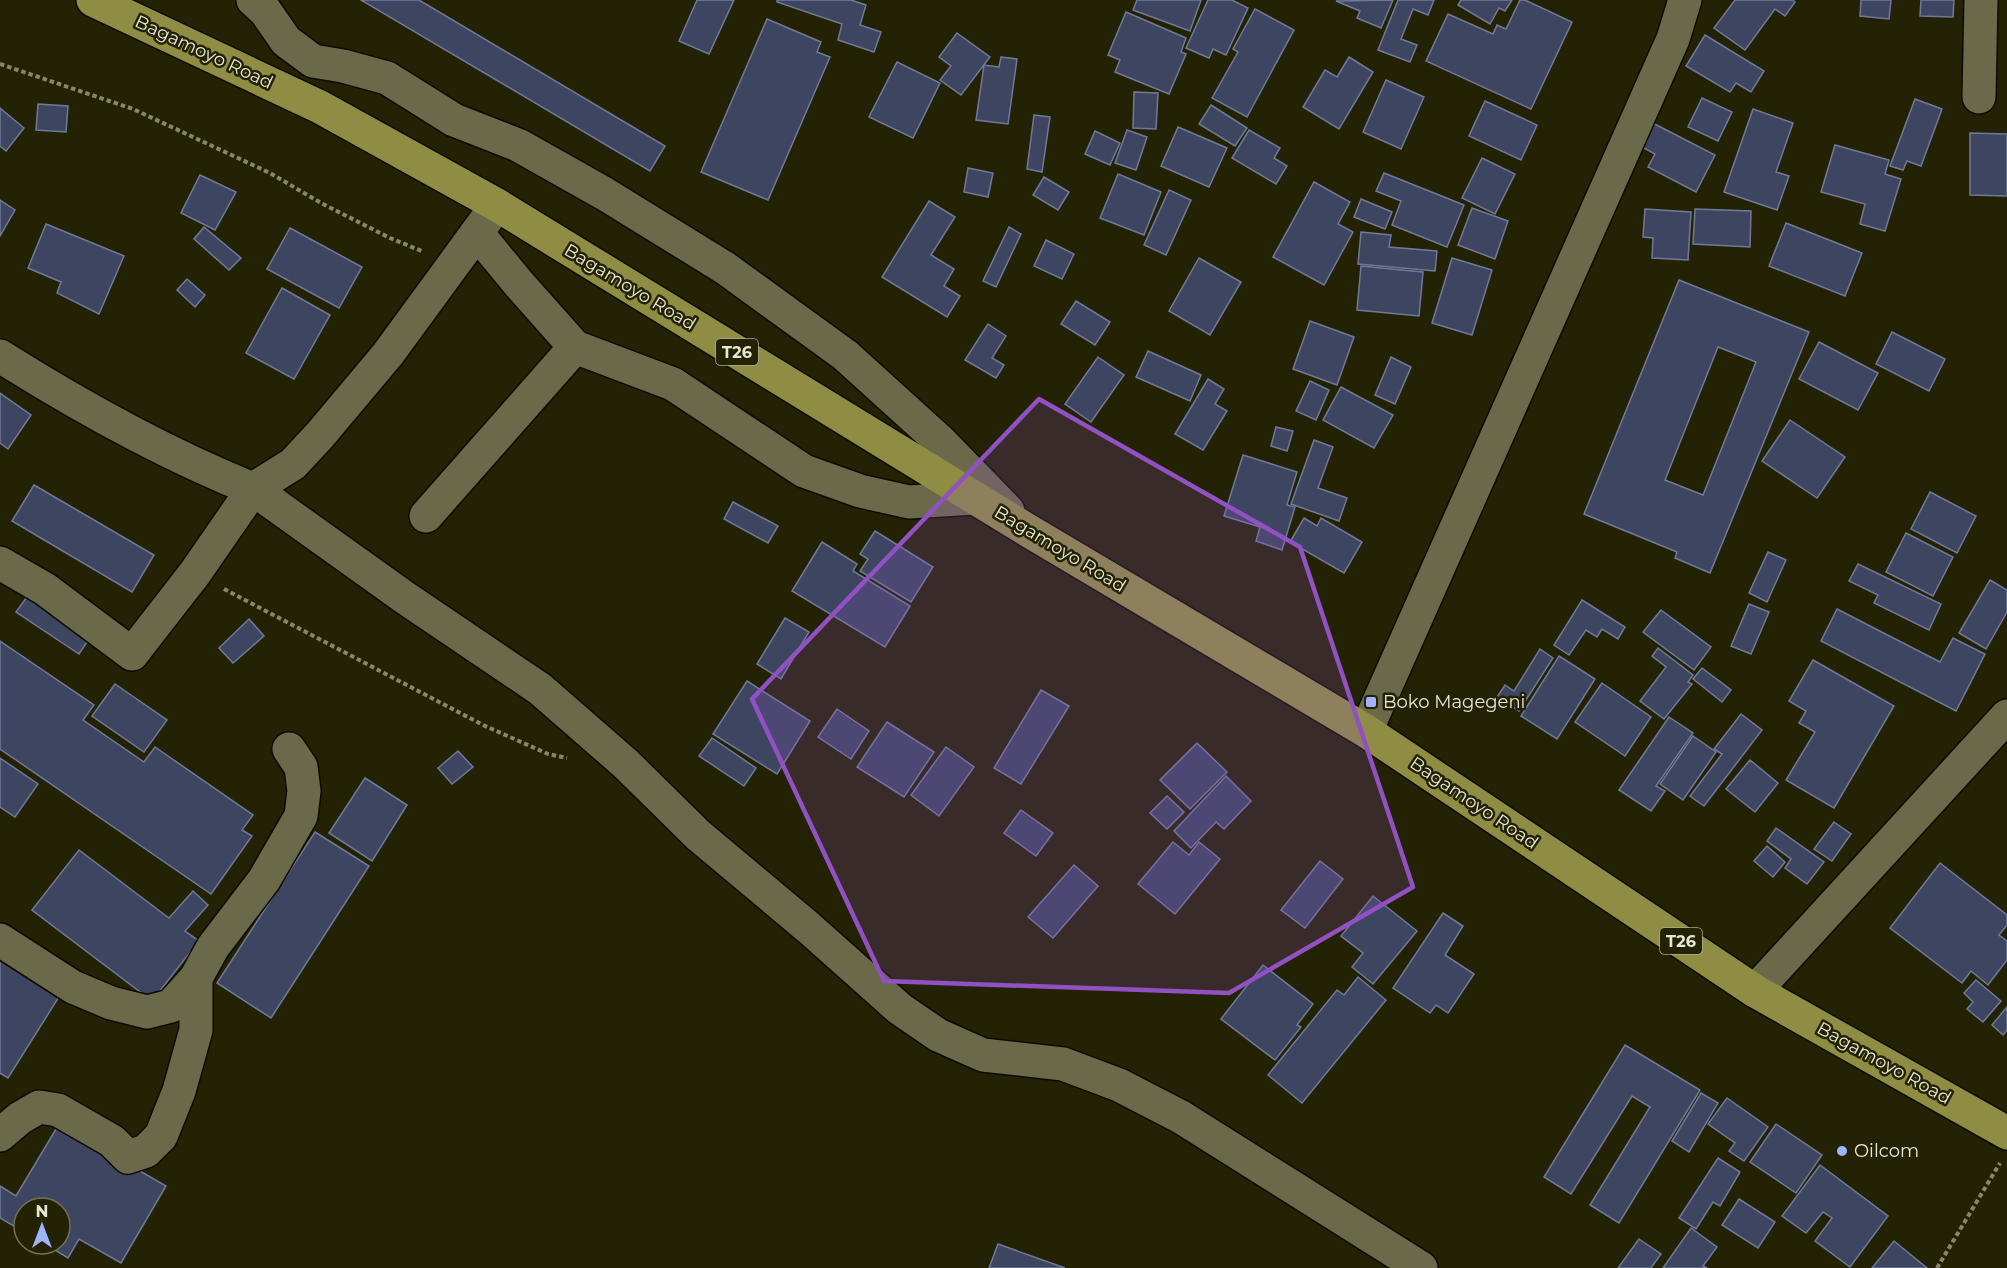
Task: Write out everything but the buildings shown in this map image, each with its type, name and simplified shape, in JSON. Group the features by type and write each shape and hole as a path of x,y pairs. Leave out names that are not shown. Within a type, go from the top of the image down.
{"highway":[{"name":"Bagamoyo Road","path":"93,0 320,107 497,205 1024,528 1366,731 1755,991 2004,1147"}],"street":[{"path":"254,0 266,12 286,41 313,61 343,66 387,78 454,120 518,145 605,194 725,268 845,355 940,442 1024,528"},
{"path":"1366,731 1673,39 1685,0"},
{"path":"1979,97 1981,0"},
{"path":"0,563 45,590 132,654 195,573 253,489 293,464 320,435 388,354 497,205"},
{"path":"477,233 575,347 673,384 804,471 860,491 909,502 975,498"},
{"path":"426,516 575,347"},
{"path":"0,356 73,401 160,448 253,489 404,597 540,689 626,764 698,835 809,928 900,1009 938,1035 983,1054 1063,1064 1119,1084 1181,1117 1421,1268"},
{"path":"1755,991 2007,716"},
{"path":"0,940 73,987 111,1003 147,1012 171,1006 196,978 213,947 264,880 301,816 304,791 301,767 289,749"},
{"path":"0,1135 20,1118 39,1107 58,1110 112,1141 128,1157 146,1151 161,1136 190,1056 196,1030 196,978"}],"path":[{"path":"0,64 133,109 270,173 321,203 390,238 455,265"},
{"path":"195,573 483,725 548,754 571,759"},
{"path":"1937,1268 2004,1147"}],"highlighted area":[{"path":"1039,399 1300,547 1413,887 1229,993 884,981 752,699"}],"place":[{"name":"Boko Magegeni","path":"1371,702"},
{"name":"Oilcom","path":"1842,1151"}]}
